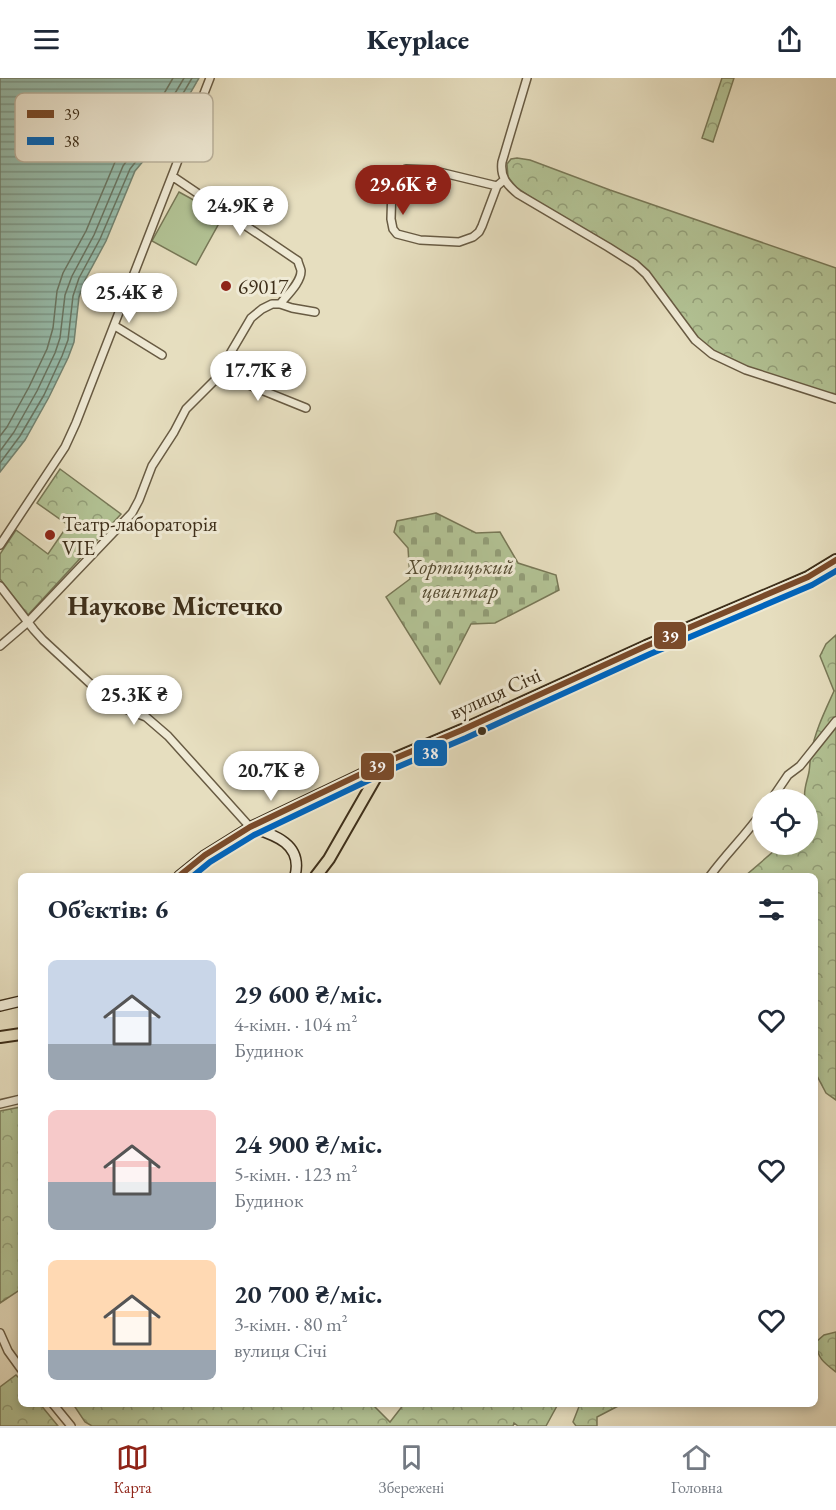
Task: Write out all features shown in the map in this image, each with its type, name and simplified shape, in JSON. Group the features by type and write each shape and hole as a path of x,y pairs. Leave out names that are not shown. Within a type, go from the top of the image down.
{"main road":[{"name":"вулиця Січі","path":"183,873 206,855 250,828 384,763 646,646 808,577 836,560"},
{"path":"318,873 329,859 384,763"},
{"path":"250,828 269,833 294,851 296,873"},
{"path":"0,1006 18,1002"},
{"path":"0,1037 18,1034"}],"street":[{"path":"204,93 210,78"},
{"path":"527,78 502,162 504,180 518,194 635,264 646,274 695,340 712,354 746,370 836,399"},
{"path":"0,545 65,447 115,326 177,162"},
{"path":"497,186 431,170 406,169 396,174 392,187 393,229 397,234 420,240 459,242 467,240 479,232 497,186 504,180"},
{"path":"172,176 298,261 301,270 299,278 280,304"},
{"path":"0,646 28,622 132,513 152,466 186,409 217,378 251,318 272,304 315,312"},
{"path":"115,326 162,355"},
{"path":"219,373 306,408"},
{"path":"0,586 43,640 108,700 146,717 168,736 250,828"},
{"path":"778,789 836,721"},
{"path":"712,873 752,825"},
{"path":"0,1104 18,1101"},
{"path":"0,1333 8,1351 18,1365"},
{"path":"55,1407 71,1426"}],"green space":[{"path":"722,78 734,78 713,142 702,138"},
{"path":"511,159 530,160 836,268 836,398 725,360 699,341 632,260 516,187 508,177 507,164"},
{"path":"179,192 223,216 196,265 152,241"},
{"path":"60,469 121,514 28,615 0,579 0,554 16,530 48,554 68,525 37,503"},
{"name":"Хортицький цвинтар","path":"436,513 476,533 500,532 518,563 556,575 559,590 495,623 471,624 440,684 386,597 410,579 408,548 394,532 397,521"},
{"path":"836,635 836,1100 826,1093 818,1078 818,873 748,873 769,855 818,855 818,789 805,789 813,745 834,691 820,656 826,644"},
{"path":"18,1108 18,1291 0,1303 0,1111"},
{"path":"836,1332 836,1372 822,1360 818,1352 818,1340 824,1335"},
{"path":"16,1375 18,1377 18,1407 42,1407 58,1426 0,1426 0,1387"},
{"path":"75,1407 375,1407 390,1422 402,1407 556,1407 546,1426 518,1426 514,1423 513,1426 92,1426 85,1422"},
{"path":"579,1407 616,1407 597,1417 597,1426 576,1426 573,1422"}],"water":[{"path":"0,78 199,78 190,93 15,93 15,162 142,162 135,171 106,241 85,280 79,297 74,342 68,358 25,440 0,472"}],"transit line":[{"name":"39","path":"183,873 205,855 250,827 384,763 646,646 808,577 836,560"},
{"name":"38","path":"197,873 254,835 388,771 650,654 812,585 836,571"}],"place":[{"name":"69017","path":"226,286"},
{"name":"Театр-лабораторія VIE","path":"50,535"}],"district":[{"name":"Наукове Містечко","path":"175,605"}]}
